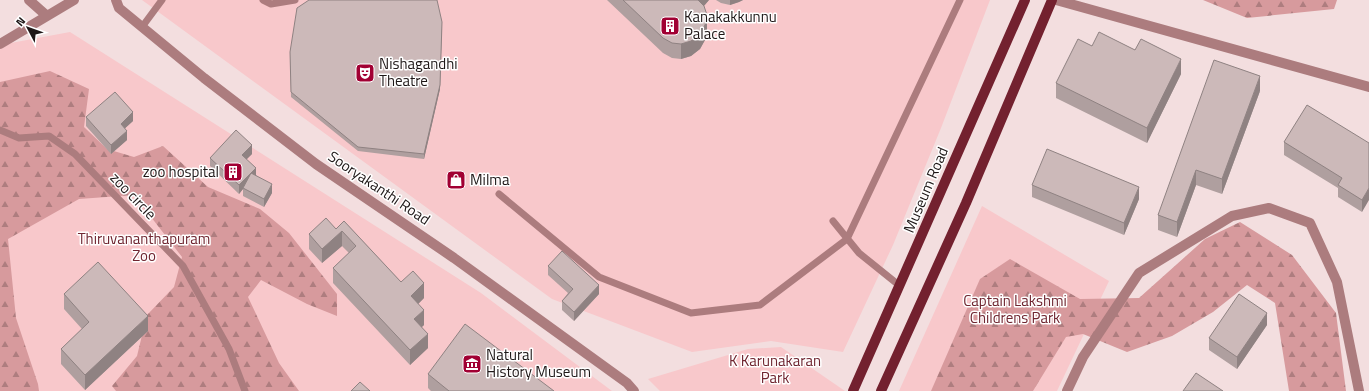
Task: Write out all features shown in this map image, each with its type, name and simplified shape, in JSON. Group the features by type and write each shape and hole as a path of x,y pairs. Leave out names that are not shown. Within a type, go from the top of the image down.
{"main road":[{"name":"Museum Road","path":"853,391 1025,0"},
{"path":"881,391 972,188 1052,0"}],"street":[{"path":"29,0 47,16"},
{"path":"0,44 74,0"},
{"name":"Sooryakanthi Road","path":"116,0 119,8 204,78 316,164 454,258 627,384 634,391"},
{"path":"1056,0 1369,87"},
{"path":"1067,391 1083,357 1139,273 1232,216 1269,208 1310,223 1337,282 1360,391"}],"lane":[{"path":"142,27 162,0"},
{"path":"263,0 272,4 295,0"},
{"path":"499,194 599,277 691,313 760,305 847,239 960,0"},
{"name":"zoo circle","path":"0,130 19,138 49,136 75,154 183,266 229,349 245,391"},
{"path":"833,221 859,253 900,286"}],"green space":[{"name":"Kanakakkunnu Palace","path":"142,0 990,0 941,128 893,245 843,352 771,341 692,352 552,299"},
{"path":"1203,0 1337,0 1334,9 1247,18"},
{"name":"Thiruvananthapuram Zoo","path":"70,32 481,293 612,391 0,391 0,45"},
{"path":"50,71 89,89 84,127 107,149 134,157 163,146 208,187 260,209 289,233 337,294 337,316 307,304 261,280 248,297 279,363 299,391 116,391 112,386 137,356 147,315 174,287 182,257 134,195 79,199 8,239 16,318 39,391 0,391 0,82"},
{"name":"Captain Lakshmi Childrens Park","path":"982,206 1109,281 1057,391 899,391"},
{"path":"1240,222 1292,255 1336,313 1346,391 1289,391 1275,303 1247,285 1213,312 1172,336 1127,352 1083,334 1066,337 1033,391 931,391 980,279 1010,259 1080,299 1139,298 1205,239"},
{"name":"K Karunakaran Park","path":"781,347 845,391 660,391 648,379 748,349"}],"building":[{"name":"Nishagandhi Theatre","path":"309,0 437,0 442,22 440,85 424,154 358,147 291,92 290,52 297,8"},
{"name":"Kanakakkunnu Palace","path":"623,0 698,0 704,6 707,15 705,25 700,34 691,41 681,44 672,43 663,38"},
{"path":"1099,32 1135,50 1141,39 1181,59 1147,128 1056,83 1078,39 1092,46"},
{"path":"1214,60 1260,76 1222,179 1196,170 1177,222 1158,215"},
{"path":"115,92 133,112 121,124 127,131 111,145 86,117"},
{"path":"1307,105 1369,143 1369,188 1362,200 1338,185 1342,178 1284,142"},
{"name":"zoo hospital","path":"236,130 252,145 242,155 256,168 239,185 210,158"},
{"path":"1047,149 1139,187 1124,223 1032,185"},
{"path":"251,173 272,184 264,199 243,188"},
{"path":"326,218 336,229 344,221 401,282 413,271 424,283 411,296 424,310 414,319 428,334 410,350 333,268 356,246 342,231 322,249 309,234"},
{"path":"562,251 599,285 574,312 562,301 573,289 548,266"},
{"path":"98,262 148,316 85,375 61,349 89,322 64,294"},
{"path":"1239,294 1267,313 1237,357 1209,338"},
{"name":"Natural History Museum","path":"465,324 554,391 449,391 428,374"},
{"path":"1196,373 1223,391 1183,391"},
{"path":"360,382 370,391 351,391"}],"place":[{"name":"Kanakakkunnu Palace","path":"670,26"},
{"name":"Nishagandhi Theatre","path":"365,73"},
{"name":"zoo hospital","path":"233,172"},
{"name":"Milma","path":"456,180"},
{"name":"Natural History Museum","path":"472,364"}]}
